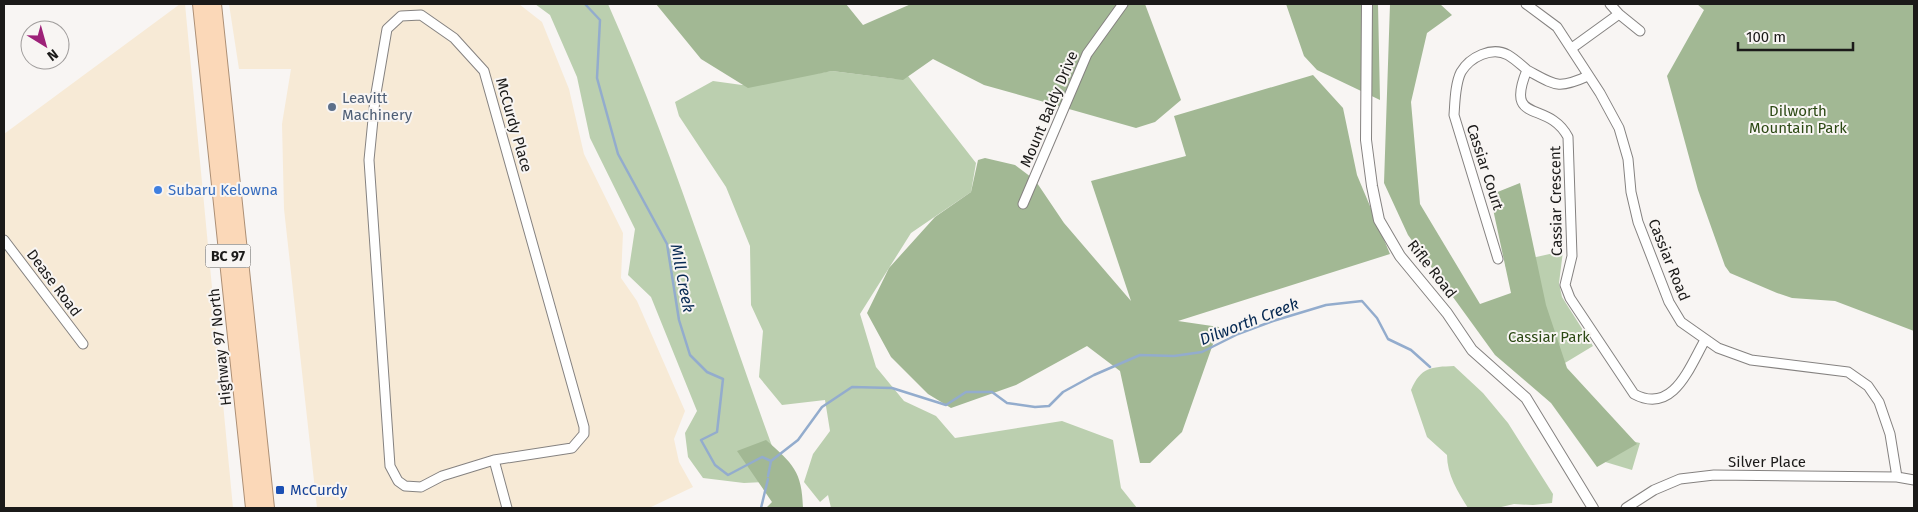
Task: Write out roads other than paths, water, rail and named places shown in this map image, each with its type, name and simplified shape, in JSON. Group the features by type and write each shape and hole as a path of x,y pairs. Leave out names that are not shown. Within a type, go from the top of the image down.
{"highway":[{"name":"Highway 97 North","path":"200,4 253,508"},
{"name":"Highway 97 North","path":"214,4 267,508"}],"street":[{"name":"Mount Baldy Drive","path":"1023,204 1087,54 1123,4"},
{"name":"Rifle Road","path":"1367,4 1366,140 1379,220 1400,256 1448,313 1472,350 1526,398 1593,508"},
{"name":"Cassiar Road","path":"1526,4 1557,27 1572,48 1618,128 1628,159 1631,192 1638,222 1670,302 1681,322 1705,340 1751,360 1848,372 1868,386 1879,402 1890,434 1897,476"},
{"path":"1610,4 1640,31"},
{"path":"1572,48 1619,14"},
{"name":"McCurdy Place","path":"421,15 454,38 484,71 584,421 584,434 572,448 494,460 442,476 421,487 414,488 405,486 398,481 390,466 369,160 375,99 387,29 401,16 421,15"},
{"name":"Cassiar Court","path":"1498,259 1454,115 1456,93 1462,72 1478,56 1494,51 1508,55 1527,70"},
{"path":"1527,70 1556,85 1570,84 1588,76"},
{"name":"Cassiar Crescent","path":"1527,70 1519,89 1519,100 1526,108 1549,117 1563,127 1568,137 1572,256 1565,285 1570,298 1634,394 1645,400 1657,399 1671,393 1681,384 1705,340"},
{"name":"Dease Road","path":"4,240 83,344"},
{"path":"494,460 507,508"},
{"name":"Silver Place","path":"1626,508 1654,490 1680,480 1714,475 1897,476 1914,480"}],"waterway":[{"name":"Mill Creek","path":"585,4 600,20 597,78 618,154 667,244 679,320 690,355 707,372 723,379 717,432 701,440 715,465 728,475 762,457 771,461 768,476"},
{"name":"Dilworth Creek","path":"771,461 798,440 822,407 852,387 892,388 946,405 966,392 992,392 1007,403 1035,407 1049,406 1063,392 1094,375 1140,355 1174,356 1202,352 1238,334 1326,305 1362,301 1377,318 1388,339 1411,350 1430,367"},
{"name":"Mill Creek","path":"761,508 768,479"}],"place":[{"name":"Leavitt Machinery","path":"332,107"},
{"name":"Subaru Kelowna","path":"158,190"},
{"name":"McCurdy","path":"280,490"}],"park label":[{"name":"Dilworth Mountain Park","path":"1798,120"},
{"name":"Cassiar Park","path":"1549,337"}]}
